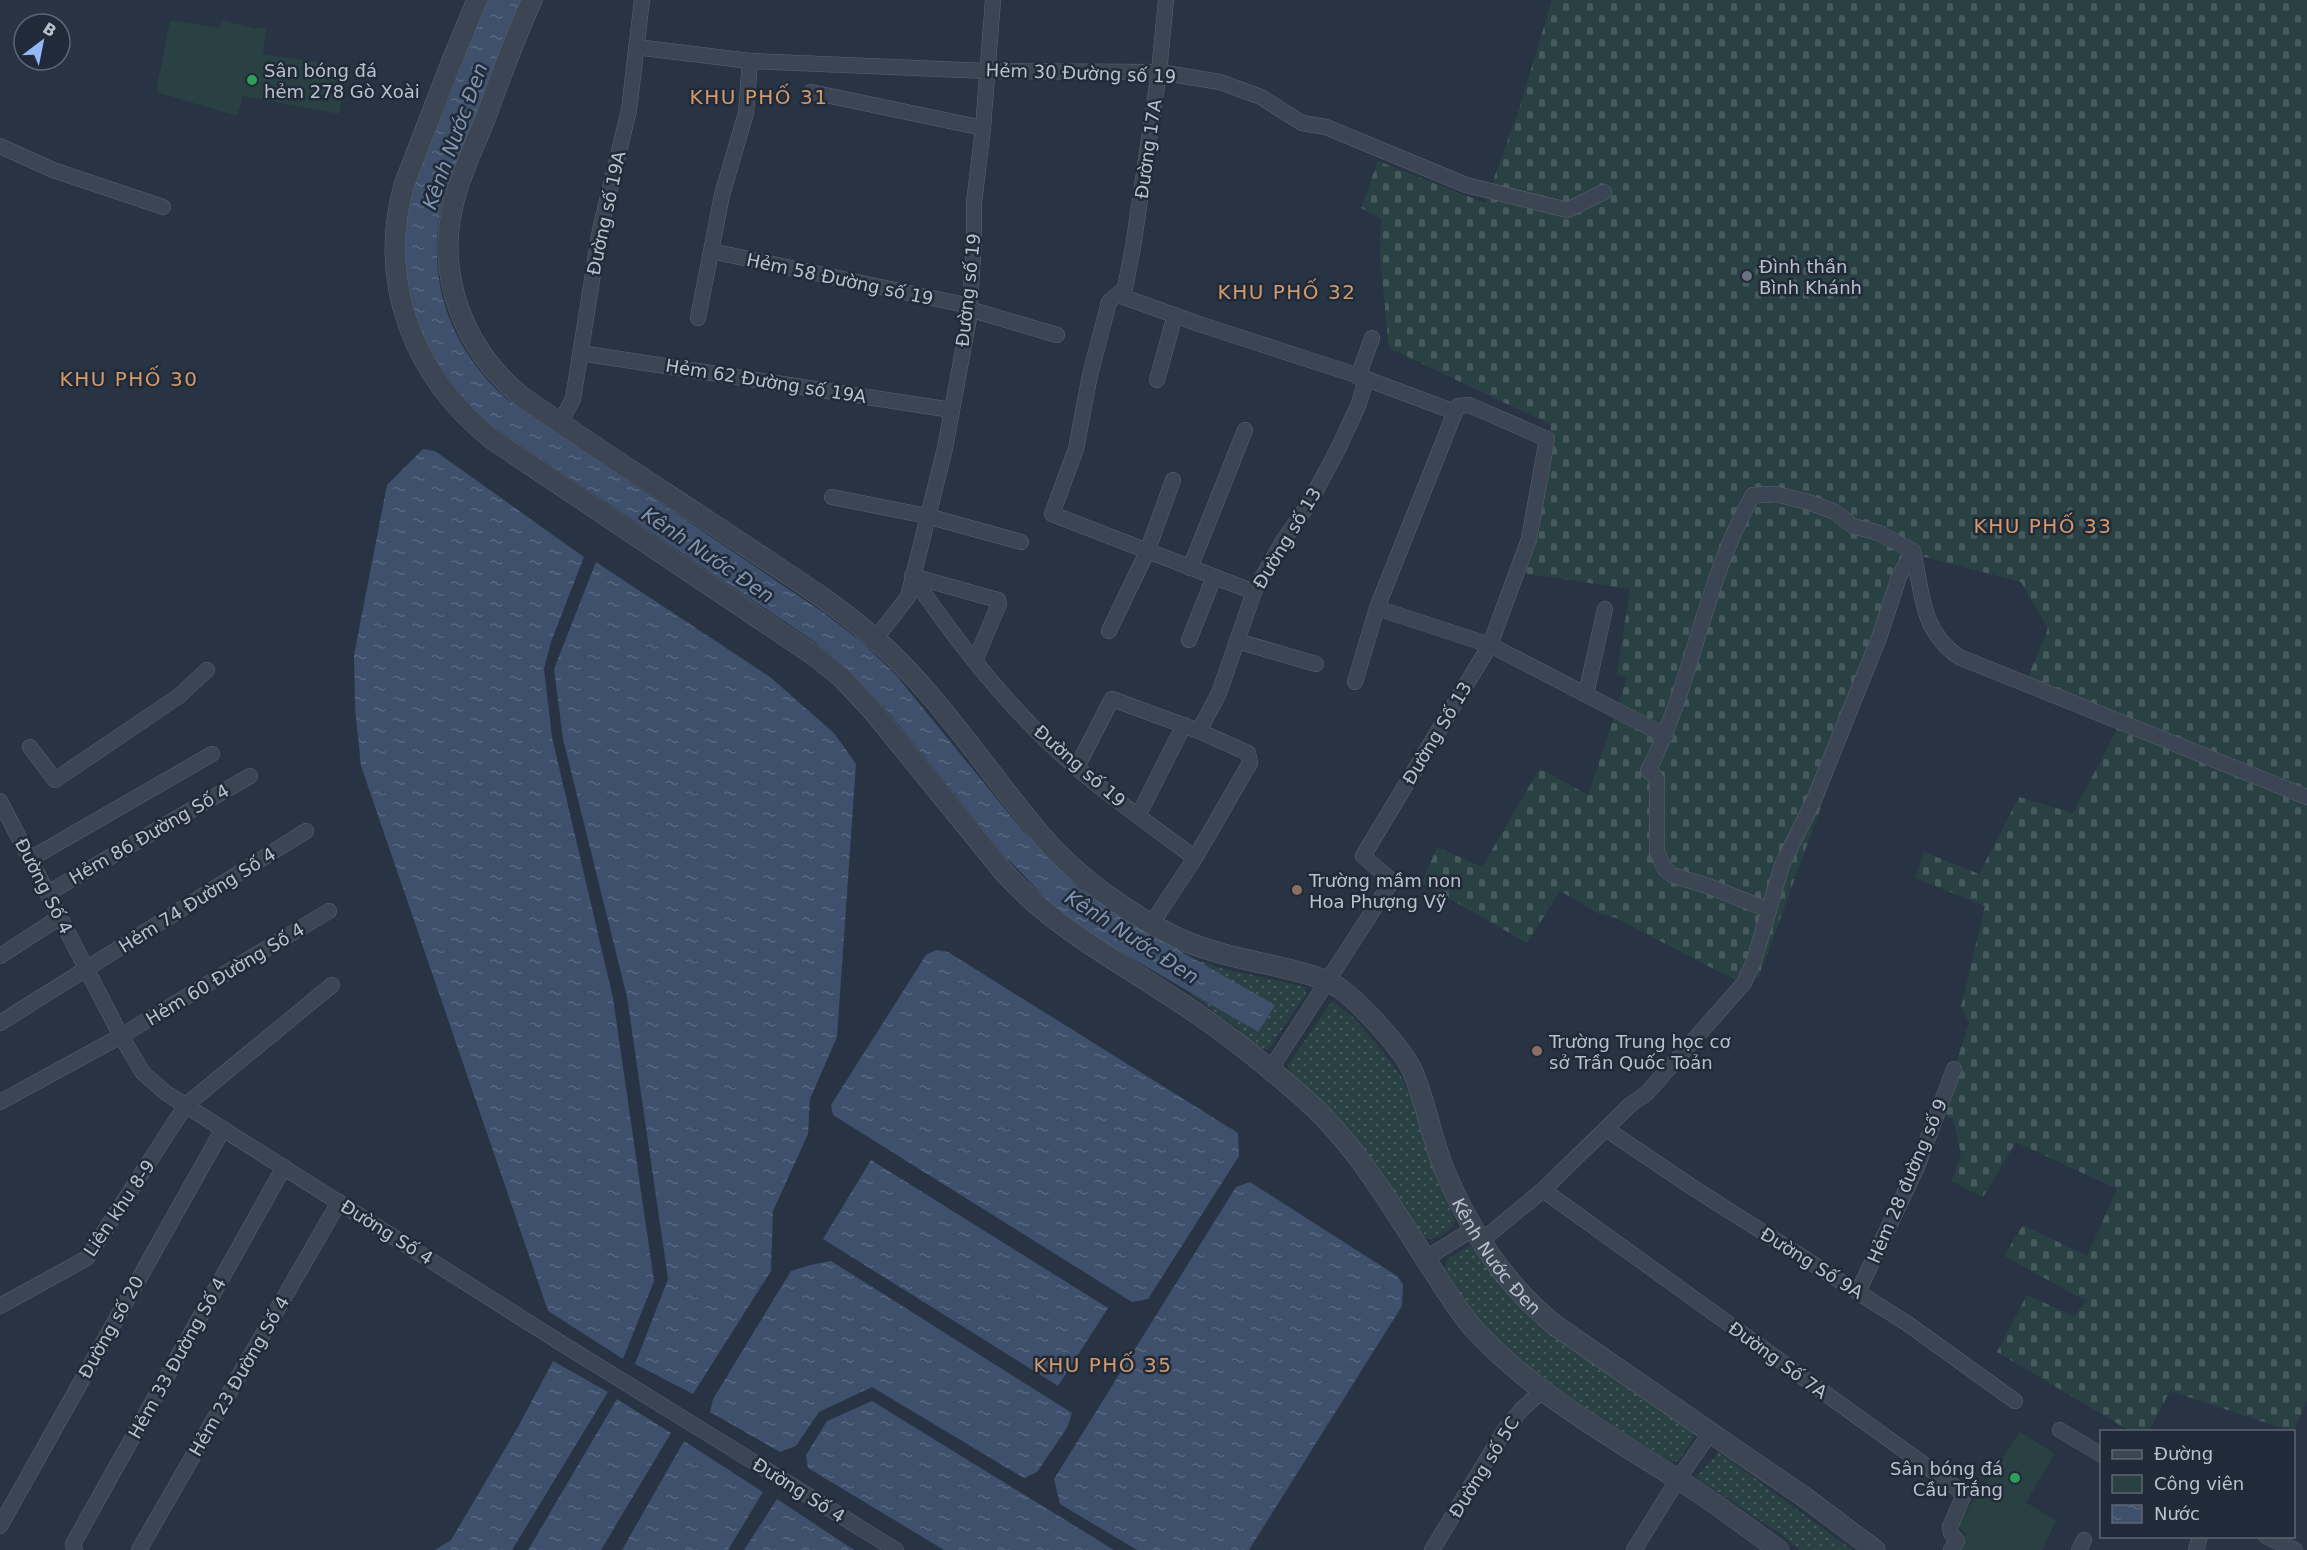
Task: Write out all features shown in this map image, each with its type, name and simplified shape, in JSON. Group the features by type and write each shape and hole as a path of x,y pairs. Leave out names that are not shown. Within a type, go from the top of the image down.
{"street":[{"path":"477,0 446,73 404,185 397,230 397,277 402,306 418,348 442,389 463,414 492,438 829,667 872,710 1003,871 1026,895 1070,931 1198,1014 1270,1070 1326,1120 1376,1180 1425,1259 1473,1327 1495,1349 1543,1390 1611,1438 1678,1479 1779,1550"},
{"name":"Kênh Nước Đen","path":"532,0 455,196 449,226 448,266 458,310 483,356 510,386 560,423 827,600 875,639 917,681 1054,848 1101,890 1180,939 1213,951 1299,971 1328,982 1356,1003 1405,1058 1415,1078 1443,1166 1477,1235 1511,1284 1544,1316 1815,1505 1875,1550"},
{"name":"Đường số 19A","path":"560,423 573,399 600,230 629,110 642,0"},
{"name":"Đường số 19","path":"875,639 908,597 952,410 969,308 974,203 983,128 993,0"},
{"name":"Đường 17A","path":"1147,552 1052,514 1076,449 1089,375 1109,302 1125,288 1159,72 1166,0"},
{"name":"Hẻm 30 Đường số 19","path":"636,47 750,61 987,71 1159,72 1220,82 1261,97 1302,123 1326,127 1466,185 1567,210 1604,192"},
{"path":"698,318 722,195 746,112 750,61"},
{"path":"811,92 983,128"},
{"path":"0,146 53,170 163,207"},
{"name":"Hẻm 58 Đường số 19","path":"711,251 969,308 1057,334"},
{"path":"1118,295 1455,412"},
{"path":"1157,380 1175,315"},
{"name":"Đường số 13","path":"1200,730 1219,693 1254,592 1283,541 1308,506 1358,406 1372,338"},
{"name":"Hẻm 62 Đường số 19A","path":"580,353 952,410"},
{"path":"1355,682 1377,608 1458,406 1469,405 1547,439 1529,539 1490,645"},
{"path":"1190,568 1245,430"},
{"path":"1109,631 1147,552 1173,480"},
{"path":"1769,910 1708,886 1672,875 1661,863 1657,852 1657,780 1648,771 1666,736 1710,596 1740,518 1753,495 1776,494 1835,512 1853,526 1879,533 1913,551"},
{"path":"832,497 927,516 1021,542"},
{"path":"1425,1259 1477,1235 1543,1190 1630,1105 1647,1093 1744,983 1754,961 1782,865 1814,801 1879,638 1899,578 1913,551"},
{"path":"1913,551 1928,622 1938,638 1959,657 2307,797"},
{"path":"1147,552 1254,592"},
{"path":"912,576 998,600 999,604 975,661"},
{"name":"Đường số 19","path":"912,576 937,614 975,661 1048,742 1138,816 1195,858"},
{"path":"1189,640 1214,577"},
{"path":"1377,608 1490,645 1666,736"},
{"path":"1586,694 1605,609"},
{"path":"1237,641 1316,664"},
{"name":"Đường Số 13","path":"1328,982 1392,881 1363,856 1490,645"},
{"path":"30,747 55,780 179,696 207,670"},
{"path":"1077,767 1112,699 1200,730 1248,753 1250,763 1195,858 1152,923"},
{"path":"1138,816 1184,725"},
{"path":"30,859 212,754"},
{"name":"Hẻm 86 Đường Số 4","path":"48,892 250,776"},
{"name":"Đường Số 4","path":"0,801 142,1073 166,1093 896,1550"},
{"name":"Hẻm 74 Đường Số 4","path":"0,1023 306,831"},
{"name":"Hẻm 60 Đường Số 4","path":"0,1102 121,1036 329,911"},
{"path":"0,956 60,917"},
{"path":"1270,1070 1328,982"},
{"name":"Liên khu 8-9","path":"0,1306 87,1258 186,1105 332,985"},
{"name":"Hẻm 28 đường số 9","path":"1858,1292 1917,1167 1954,1069"},
{"name":"Đường số 20","path":"0,1526 223,1129"},
{"name":"Đường Số 9A","path":"1606,1129 1695,1189 1920,1333 2015,1401"},
{"name":"Hẻm 33 Đường Số 4","path":"75,1550 74,1544 79,1534 284,1167"},
{"name":"Đường Số 7A","path":"1543,1190 1958,1489 1963,1497 1950,1527 1951,1533 1957,1540 1951,1550"},
{"name":"Hẻm 23 Đường Số 4","path":"139,1550 339,1202"},
{"name":"Đường số 5C","path":"1432,1550 1506,1428 1521,1410 1543,1390"},
{"path":"2060,1430 2100,1454"},
{"path":"1634,1550 1678,1479 1711,1432"},
{"path":"2270,1538 2295,1550"}],"green space":[{"path":"1552,0 2307,0 2307,1400 2295,1430 2288,1430 2170,1391 2150,1430 2128,1430 1997,1352 2027,1295 2074,1316 2086,1301 2004,1256 2023,1225 2087,1256 2117,1189 2016,1142 1983,1197 1952,1181 1961,1154 1953,1119 1941,1112 1969,1022 1961,1007 1985,906 1915,878 1924,852 1979,874 2019,797 2073,813 2121,722 2028,677 2048,629 2021,582 1913,554 1759,977 1737,981 1616,918 1598,913 1560,891 1527,943 1422,883 1437,847 1482,867 1540,768 1588,795 1627,678 1617,674 1630,589 1523,573 1551,425 1389,348 1380,257 1381,219 1361,208 1378,161 1485,203 1519,109"},
{"name":"Sân bóng đá hẻm 278 Gò Xoài","path":"170,20 219,28 222,20 255,29 257,27 266,28 263,54 348,67 339,114 243,96 237,116 156,92"},
{"path":"1194,959 1224,969 1305,987 1306,994 1268,1050 1260,1048 1238,1032 1240,1030 1191,995 1192,993 1257,1032 1274,1005"},
{"path":"1332,1001 1353,1017 1376,1043 1402,1078 1411,1097 1429,1159 1455,1221 1450,1229 1436,1238 1422,1237 1384,1176 1353,1134 1288,1069 1288,1065"},
{"path":"1469,1246 1475,1249 1513,1301 1537,1324 1693,1432 1694,1437 1680,1459 1675,1462 1671,1461 1577,1401 1544,1378 1486,1326 1462,1298 1444,1269 1447,1259"},
{"name":"Sân bóng đá Cầu Trắng","path":"2020,1432 2055,1454 2026,1502 2056,1521 2042,1550 1955,1550 1966,1534 1957,1525"},
{"path":"1719,1452 1852,1550 1800,1550 1782,1535 1696,1477"}],"water":[{"path":"488,0 522,0 445,192 439,221 437,250 439,278 445,305 455,331 469,356 508,400 824,613 862,642 896,675 1023,831 1078,887 1120,917 1275,1005 1258,1032 1087,932 1050,903 1003,854 885,708 851,672 815,642 492,426 449,380 420,327 411,299 406,269 405,237 415,181"},
{"path":"423,449 435,451 584,557 551,642 544,669 552,737 613,998 654,1281 623,1359 548,1311 361,766 355,708 354,655 387,485"},
{"path":"596,562 770,677 834,733 856,764 837,1037 810,1099 808,1134 773,1211 771,1271 693,1394 635,1364 668,1279 627,997 563,739 554,669"},
{"path":"936,950 948,952 1238,1133 1239,1156 1148,1299 1132,1302 833,1115 831,1105 926,955"},
{"path":"871,1160 1108,1308 1058,1386 823,1239"},
{"path":"1250,1182 1397,1276 1403,1284 1402,1306 1249,1550 1137,1550 1060,1504 1054,1479 1236,1187"},
{"path":"831,1261 1072,1413 1067,1428 1037,1472 1024,1478 872,1387 819,1412 796,1446 780,1452 710,1412 713,1399 791,1271"},
{"path":"553,1361 608,1392 512,1550 435,1550 451,1540 518,1427"},
{"path":"617,1399 671,1433 601,1550 528,1550"},
{"path":"872,1401 1114,1550 944,1550 808,1468 806,1455 827,1421"},
{"path":"684,1441 763,1492 728,1550 622,1550"},
{"path":"777,1499 854,1550 744,1550"}],"place":[{"name":"Sân bóng đá hẻm 278 Gò Xoài","path":"252,80"},
{"name":"Đình thần Bình Khánh","path":"1747,276"},
{"name":"Trường mầm non Hoa Phượng Vỹ","path":"1297,890"},
{"name":"Trường Trung học cơ sở Trần Quốc Toản","path":"1537,1051"},
{"name":"Sân bóng đá Cầu Trắng","path":"2015,1478"}],"district":[{"name":"KHU PHỐ 31","path":"759,97"},
{"name":"KHU PHỐ 32","path":"1287,292"},
{"name":"KHU PHỐ 30","path":"129,379"},
{"name":"KHU PHỐ 33","path":"2043,526"},
{"name":"KHU PHỐ 35","path":"1103,1365"}]}
